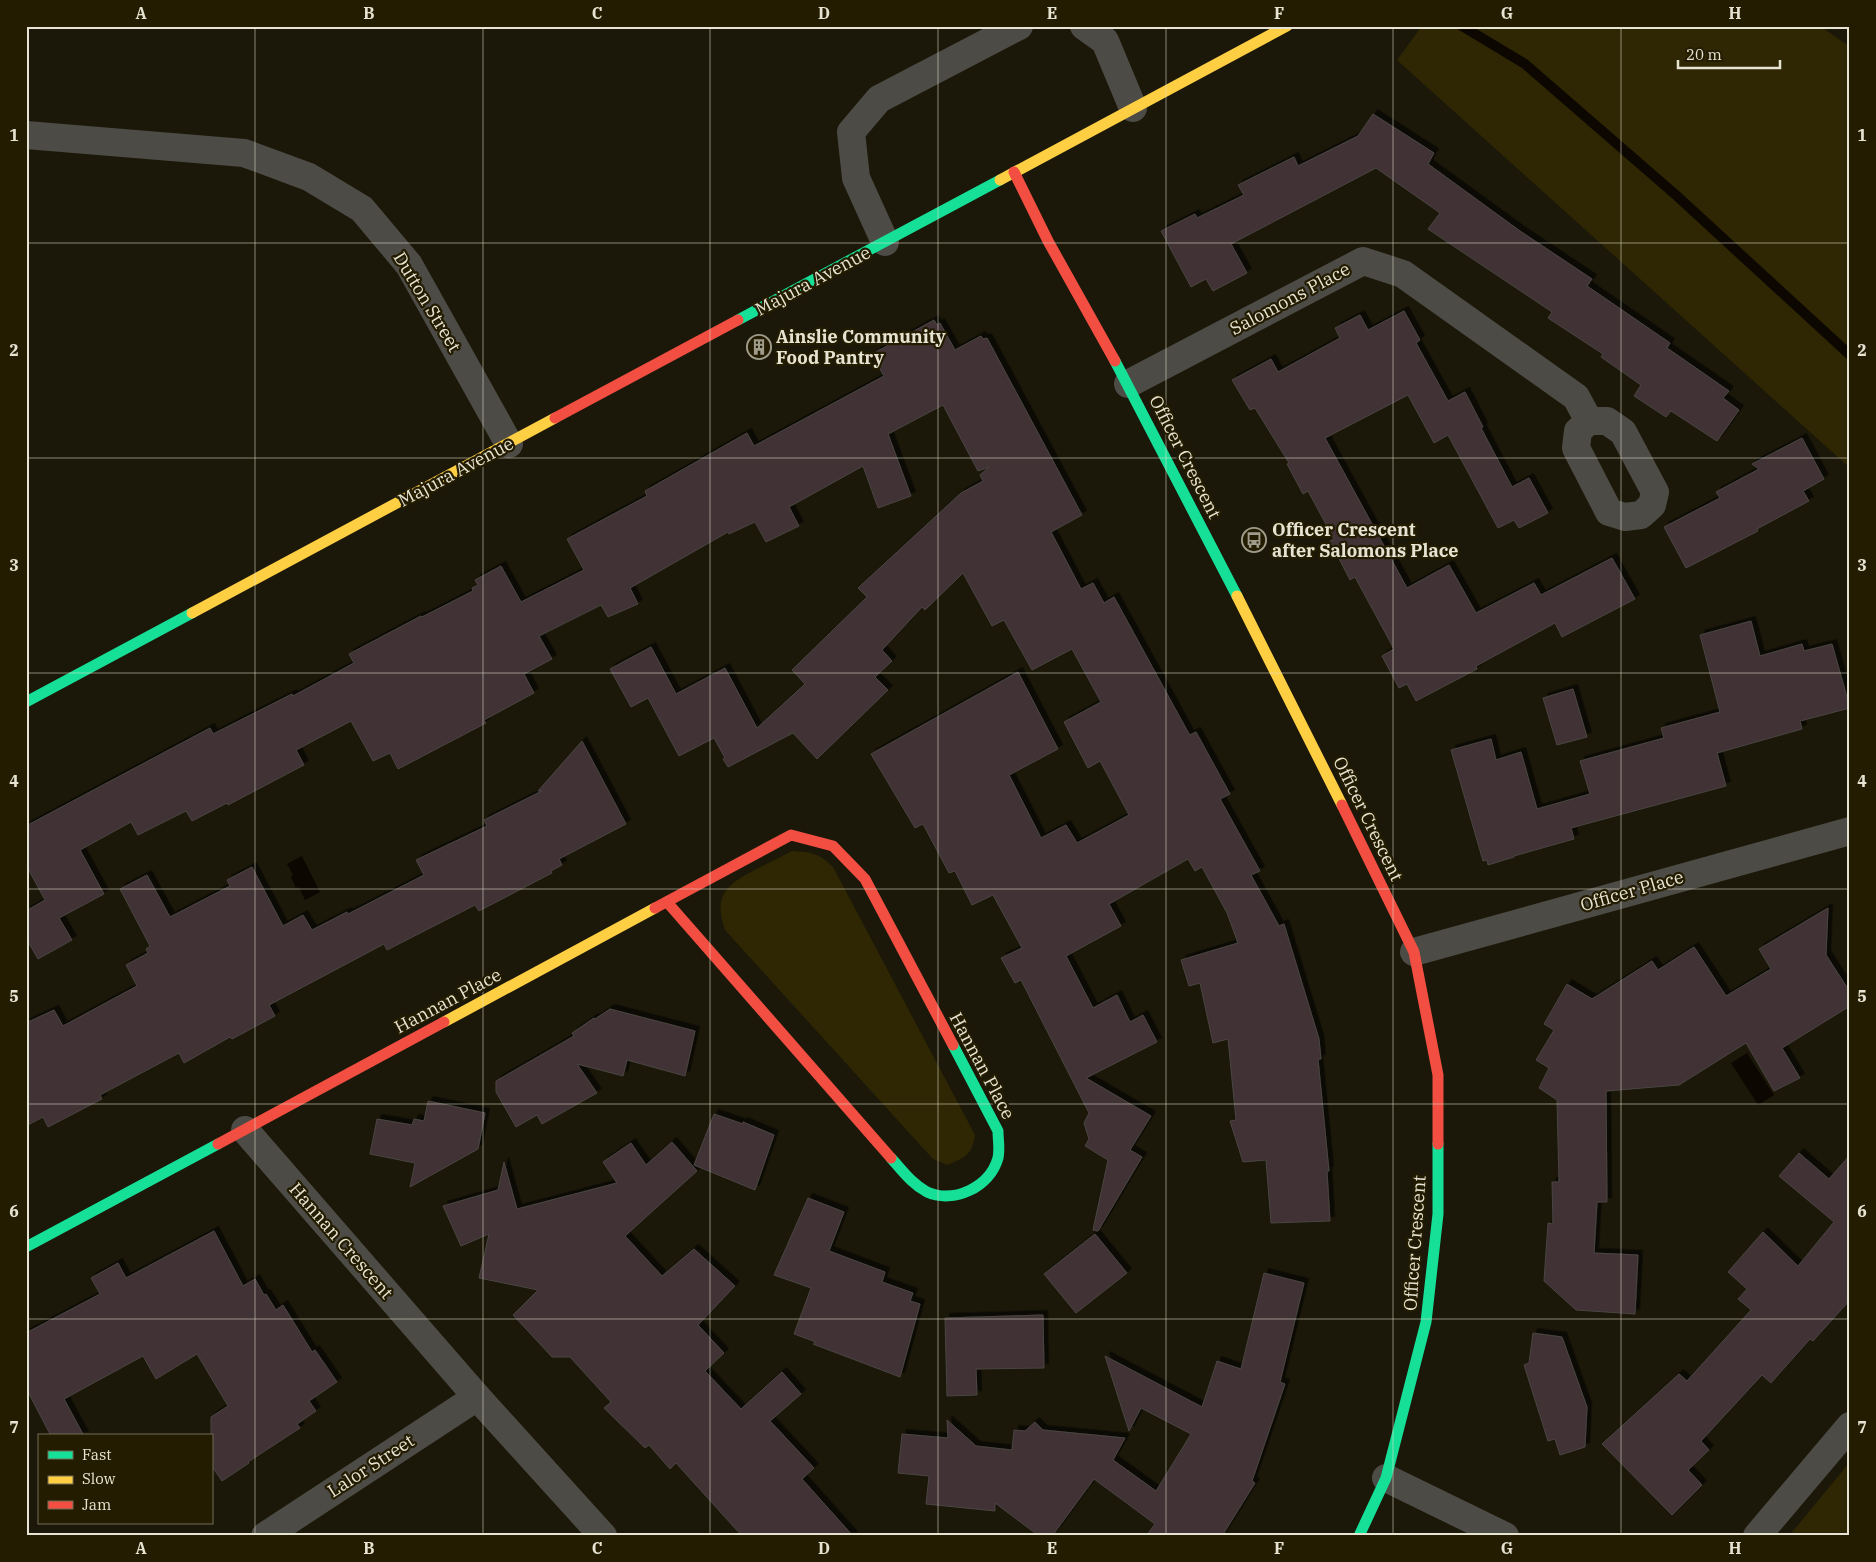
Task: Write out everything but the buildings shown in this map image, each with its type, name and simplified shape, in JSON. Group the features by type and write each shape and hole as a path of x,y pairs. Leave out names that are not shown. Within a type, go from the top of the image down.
{"street":[{"name":"Majura Avenue","path":"885,242 856,178 851,132 879,99 1020,26"},
{"path":"1084,26 1105,41 1133,108"},
{"name":"Majura Avenue","path":"26,702 1288,26"},
{"name":"Dutton Street","path":"26,135 244,153 309,177 362,209 409,264 509,444"},
{"name":"Officer Crescent","path":"1014,172 1048,241 1128,384 1294,707 1414,952 1438,1075 1438,1214 1426,1322 1386,1478 1359,1536"},
{"name":"Salomons Place","path":"1128,384 1363,261 1403,274 1576,397 1589,421"},
{"name":"Officer Place","path":"1414,952 1850,831"},
{"name":"Hannan Place","path":"245,1130 791,835 834,846 865,879 984,1108 992,1118 998,1131 1000,1148 995,1165 986,1180 968,1192 953,1196 938,1196 912,1183 668,902"},
{"path":"26,1246 245,1130"},
{"name":"Hannan Crescent","path":"245,1130 477,1397 603,1536"},
{"name":"Lalor Street","path":"265,1536 477,1397"},
{"path":"1757,1536 1850,1426"},
{"path":"1386,1478 1505,1536"}],"shaded area":[{"path":"1422,26 1820,26 1850,47 1850,468 1397,60"},
{"path":"792,851 814,854 833,867 975,1135 970,1151 959,1160 947,1165 933,1159 725,930 721,901 728,888 743,876"},
{"path":"302,856 320,892 305,900 299,887 296,888 291,877 293,875 287,864"},
{"path":"1747,1053 1774,1095 1758,1105 1731,1063"},
{"path":"1850,1462 1850,1536 1789,1536"}],"waterway":[{"path":"1462,26 1525,64 1677,196 1850,355"}],"traffic: fast":[{"path":"738,320 1000,180"},
{"path":"1115,361 1237,596"},
{"path":"26,702 192,613"},
{"path":"891,1158 917,1185 927,1192 937,1195 948,1196 970,1190 979,1185 994,1168 999,1155 998,1131 953,1045"},
{"path":"26,1247 218,1144"},
{"path":"1359,1536 1386,1478 1426,1322 1438,1214 1438,1144"}],"traffic: slow":[{"path":"1000,180 1287,26"},
{"path":"192,613 555,418"},
{"path":"1237,596 1342,805"},
{"path":"444,1022 655,908"}],"traffic: jam":[{"path":"1014,172 1048,241 1115,361"},
{"path":"555,418 738,320"},
{"path":"1342,805 1414,952 1438,1075 1438,1144"},
{"path":"655,908 791,835 833,846 865,879 953,1045"},
{"path":"667,902 891,1158"},
{"path":"218,1144 444,1022"}],"place":[{"name":"Ainslie Community Food Pantry","path":"759,347"},
{"name":"Officer Crescent after Salomons Place","path":"1254,540"}]}
